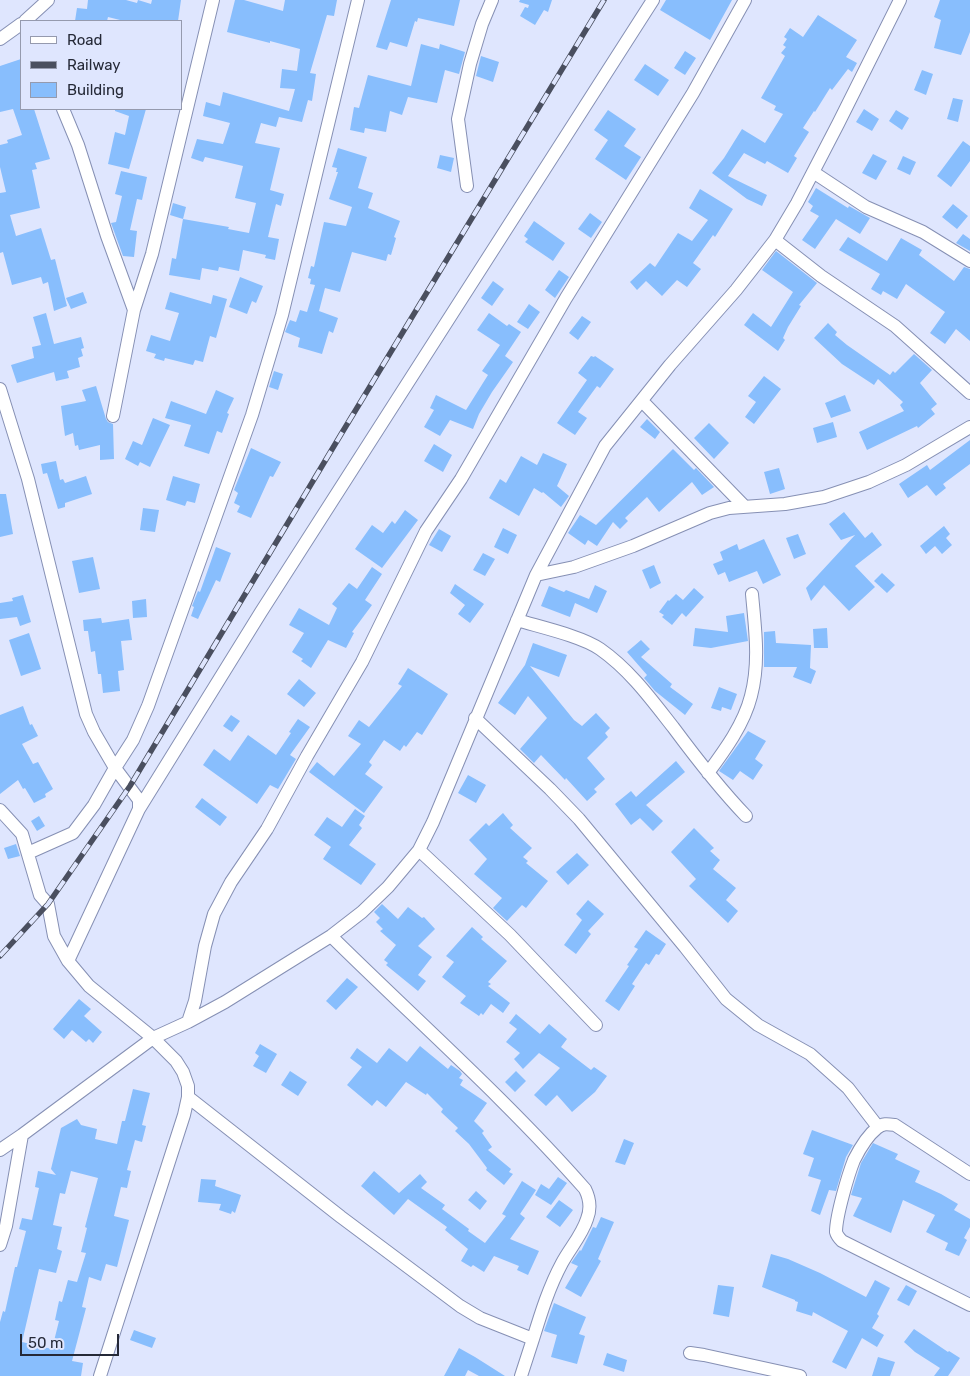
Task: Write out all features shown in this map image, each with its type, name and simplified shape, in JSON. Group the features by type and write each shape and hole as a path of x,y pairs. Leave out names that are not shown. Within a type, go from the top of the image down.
{"street":[{"path":"26,20 48,0"},
{"path":"113,416 134,310 152,254 213,0"},
{"path":"28,853 73,833 94,805 132,740 148,706 252,415 282,315 358,0"},
{"path":"467,186 458,119 470,64 482,24 492,0"},
{"path":"68,961 139,809 261,612 653,0"},
{"path":"188,1022 214,914 231,882 267,829 362,662 426,530 462,480 566,298 693,93 745,0"},
{"path":"0,1150 22,1136 153,1038 188,1022 224,1002 330,936 362,912 388,887 418,850 433,822 536,575 605,446 670,365 736,290 775,240 813,172 900,0"},
{"path":"0,39 20,25"},
{"path":"63,110 78,145 134,310"},
{"path":"813,172 866,207 923,232 970,261"},
{"path":"775,240 821,276 895,326 970,393"},
{"path":"0,389 28,478 86,714 115,768 139,800 139,809"},
{"path":"642,401 745,507"},
{"path":"536,575 574,567 633,546 710,513 729,508 785,504 824,497 869,482 906,464 970,427"},
{"path":"708,773 734,734 751,696 756,659 752,594"},
{"path":"517,620 570,636 598,648 643,688 708,773 746,816"},
{"path":"475,718 550,789 579,820 685,946 726,999 758,1024 810,1054 848,1088 878,1127"},
{"path":"0,810 22,834 40,894 48,904 54,936 68,961 89,986 153,1038 176,1061 183,1072 188,1086 188,1097 184,1114 100,1376"},
{"path":"418,850 510,935 596,1025"},
{"path":"330,936 484,1082 585,1189 589,1197 588,1219 562,1262 550,1288 521,1376"},
{"path":"188,1097 341,1218 460,1306 480,1318 533,1340"},
{"path":"970,1174 895,1125 886,1124 878,1127 864,1143 854,1160 847,1178 836,1231 842,1241 970,1305"},
{"path":"0,1245 6,1226 22,1136"},
{"path":"690,1353 713,1356 800,1376"}],"building":[{"path":"88,0 126,0 137,3 138,0 151,4 152,0 181,0 178,20 120,20 108,17 107,20 75,20 77,8 87,9"},
{"path":"235,0 244,0 283,11 285,0 337,0 334,16 327,15 310,73 316,74 312,101 308,100 302,122 279,117 276,127 261,123 255,143 280,148 270,190 284,194 281,206 276,204 268,237 279,239 275,260 265,258 266,255 243,250 239,271 219,267 218,271 202,268 200,280 169,275 172,258 176,259 183,219 229,227 228,229 249,233 256,203 235,198 243,166 205,157 203,162 191,158 197,139 223,144 230,123 203,116 206,102 220,106 223,92 289,111 295,89 280,88 282,69 297,71 300,49 227,32"},
{"path":"391,0 460,0 454,26 418,18 417,22 415,21 407,47 390,42 387,50 376,47"},
{"path":"520,0 552,0 548,12 544,10 535,25 520,16 525,7 528,8 529,5 519,2"},
{"path":"666,0 732,0 710,40 660,10"},
{"path":"940,0 970,0 970,32 961,55 934,48 941,20 934,17"},
{"path":"818,15 857,40 846,57 857,63 852,72 848,69 832,90 830,88 803,128 809,132 794,156 797,158 788,173 767,161 765,164 744,153 728,176 767,195 762,206 747,199 712,173 742,129 765,143 783,114 774,110 776,106 761,98 785,56 781,53 786,47 783,45 787,39 784,37 790,28 803,37"},
{"path":"421,44 439,49 440,44 465,52 459,74 445,70 437,103 408,97 402,115 390,111 386,132 365,128 364,133 350,130 354,107 359,108 368,75 411,86"},
{"path":"685,51 696,58 685,75 674,68"},
{"path":"481,56 499,62 493,82 476,76"},
{"path":"20,59 20,110 34,110 50,159 35,163 37,169 32,170 40,208 10,215 16,236 41,228 51,260 55,259 67,306 54,311 48,282 43,284 41,277 12,285 3,252 0,253 0,193 6,192 0,167 0,145 8,143 7,140 22,135 13,109 0,112 0,66"},
{"path":"645,64 669,80 658,96 634,80"},
{"path":"922,70 933,74 926,95 914,90"},
{"path":"953,98 963,100 958,122 947,119"},
{"path":"864,109 879,119 872,131 856,122"},
{"path":"146,110 129,169 108,164 115,132 125,135 129,116 115,111"},
{"path":"608,110 636,129 624,146 641,157 626,180 595,159 608,140 594,130"},
{"path":"896,110 909,118 902,130 889,121"},
{"path":"963,141 970,146 970,161 951,187 937,176"},
{"path":"338,148 367,157 358,188 373,193 368,208 400,221 394,237 396,238 391,255 388,254 386,261 352,252 340,292 325,288 319,311 338,318 333,333 329,331 322,354 298,347 300,338 285,332 290,320 296,322 300,310 307,312 315,285 310,284 311,279 308,278 311,266 314,267 324,222 346,226 352,207 329,199 338,172 336,172 337,168 332,167"},
{"path":"873,154 887,161 876,180 862,173"},
{"path":"440,155 454,158 451,172 437,168"},
{"path":"903,156 916,162 910,175 897,169"},
{"path":"121,171 147,177 142,200 137,199 130,230 137,231 134,257 123,256 111,223 116,222 122,196 115,194"},
{"path":"816,188 848,208 849,206 870,218 860,234 836,219 815,249 802,240 819,216 810,211 813,206 808,202"},
{"path":"700,189 733,209 715,237 713,235 693,263 701,269 687,287 677,280 662,296 646,281 637,290 630,282 650,263 655,267 678,233 692,241 708,220 689,208"},
{"path":"173,203 186,207 183,219 170,215"},
{"path":"953,204 968,216 957,229 942,217"},
{"path":"590,213 602,222 591,238 578,229"},
{"path":"534,221 565,243 553,261 525,242 528,239 524,236"},
{"path":"963,234 970,239 970,251 956,243"},
{"path":"848,237 887,261 901,238 922,250 919,255 954,281 964,267 970,269 970,341 956,329 945,344 930,333 945,312 906,284 897,299 883,291 881,295 871,289 880,274 839,250"},
{"path":"776,251 817,283 799,305 801,306 788,327 783,338 785,340 778,351 744,325 753,313 771,327 793,292 762,270"},
{"path":"559,270 569,277 555,298 545,290"},
{"path":"240,277 263,286 256,303 252,301 247,314 229,307"},
{"path":"493,281 504,289 492,306 481,298"},
{"path":"83,292 87,303 71,309 66,298"},
{"path":"170,292 211,304 213,295 227,299 216,338 210,336 203,362 195,360 193,365 165,358 164,361 154,358 156,354 146,351 151,335 170,341 179,313 165,309"},
{"path":"529,304 540,312 528,329 517,322"},
{"path":"46,313 54,344 81,337 84,348 81,349 83,356 78,358 80,367 67,371 69,378 56,381 54,372 17,383 11,365 34,358 32,347 41,345 33,317"},
{"path":"489,313 507,326 509,324 521,332 505,356 513,362 492,392 479,414 473,429 450,420 440,436 424,427 434,410 430,408 436,395 466,410 488,375 482,371 500,345 477,330"},
{"path":"582,316 591,322 578,340 569,333"},
{"path":"828,323 837,332 835,335 890,375 893,371 895,373 914,354 932,370 920,383 937,404 931,409 935,414 918,428 917,426 867,450 859,432 904,411 900,405 903,402 878,379 874,385 842,364 814,338"},
{"path":"591,356 595,356 614,369 600,388 597,386 578,412 587,418 575,435 557,423 587,380 578,373"},
{"path":"274,371 283,374 278,390 269,387"},
{"path":"764,376 781,389 754,424 745,417 756,402 748,396"},
{"path":"96,386 106,419 113,424 114,459 100,460 100,445 79,450 78,445 75,446 73,433 65,436 61,406 86,401 82,390"},
{"path":"216,390 234,398 227,413 229,414 222,433 217,431 209,454 184,446 191,425 165,418 171,401 206,414"},
{"path":"845,395 851,411 831,418 825,403"},
{"path":"153,418 170,425 150,467 140,462 138,466 125,459 133,441 142,445"},
{"path":"647,419 660,432 655,439 640,427"},
{"path":"833,422 837,437 817,443 813,428"},
{"path":"709,423 729,443 714,459 694,438"},
{"path":"970,440 970,464 943,484 946,488 936,496 927,485 908,498 899,484 927,465 930,470"},
{"path":"434,444 452,455 443,472 424,461"},
{"path":"251,448 281,462 273,477 270,476 251,518 237,512 240,506 234,503 238,493 234,490"},
{"path":"673,449 694,470 696,468 714,487 702,495 692,482 659,512 647,497 625,518 628,521 620,529 613,522 597,546 588,540 585,545 568,533 580,515 596,525"},
{"path":"543,453 567,464 557,486 569,496 561,507 543,492 534,488 519,516 489,498 500,479 506,483 521,456 537,465"},
{"path":"56,461 60,480 63,479 65,483 86,476 92,494 65,503 65,507 58,509 47,473 43,474 41,464"},
{"path":"779,468 785,489 770,494 764,472"},
{"path":"173,476 200,484 195,503 187,501 185,506 166,500"},
{"path":"0,494 6,494 13,534 0,537"},
{"path":"143,508 159,510 155,532 140,530"},
{"path":"405,510 418,520 382,568 355,549 372,525 383,533 392,521 395,524"},
{"path":"844,512 865,538 872,532 882,545 855,566 875,587 849,611 824,585 811,601 806,588 855,535 841,540 829,524"},
{"path":"944,526 950,534 946,538 952,545 942,554 935,546 926,554 920,546"},
{"path":"503,528 517,535 508,554 494,547"},
{"path":"439,529 451,536 442,552 429,545"},
{"path":"798,534 806,554 794,559 786,538"},
{"path":"764,539 781,575 763,584 757,571 729,582 725,572 718,575 713,564 723,560 720,552 737,544 739,550"},
{"path":"216,547 231,553 220,582 216,580 198,619 191,616 194,607 192,606 198,591 200,592"},
{"path":"483,553 495,559 485,576 473,570"},
{"path":"93,557 100,589 79,593 72,561"},
{"path":"654,565 661,583 650,589 642,570"},
{"path":"372,567 382,574 365,600 372,605 352,632 354,633 346,648 328,640 311,668 301,661 303,659 292,652 304,633 289,625 299,608 329,625 337,608 332,604 349,583 357,589"},
{"path":"882,573 895,585 887,593 874,581"},
{"path":"455,584 484,604 470,623 458,614 465,605 450,593"},
{"path":"595,585 607,591 597,613 575,603 570,617 541,606 549,586 589,599"},
{"path":"694,588 704,597 686,617 682,613 672,625 662,617 664,615 659,612 668,600 676,594 683,600"},
{"path":"23,595 31,622 20,626 17,617 0,619 0,603 13,601 12,598"},
{"path":"146,599 147,617 133,618 132,601"},
{"path":"744,613 748,641 711,648 693,646 695,628 728,632 726,616"},
{"path":"101,618 102,623 129,619 132,640 121,641 124,670 118,671 120,691 103,693 101,674 98,674 95,651 91,652 88,631 84,631 83,620"},
{"path":"827,628 828,648 814,648 813,629"},
{"path":"775,631 776,643 811,645 810,668 816,671 811,684 793,677 797,667 764,667 764,632"},
{"path":"29,633 41,669 21,676 9,640"},
{"path":"641,640 650,649 641,657 672,684 670,687 693,704 685,715 655,691 644,678 647,675 627,652"},
{"path":"533,643 567,655 559,677 530,666 574,720 582,726 596,713 610,728 605,733 608,737 587,758 605,779 594,789 597,792 587,801 541,755 534,763 520,749 547,718 528,696 515,715 498,703 525,665"},
{"path":"408,668 448,694 422,735 417,732 406,747 404,745 400,751 384,740 369,762 372,765 365,774 383,787 364,813 309,772 317,762 334,776 361,744 348,736 359,720 369,727 402,686 398,684"},
{"path":"299,679 316,693 304,707 287,694"},
{"path":"719,687 737,694 731,710 722,707 721,711 711,708"},
{"path":"23,706 30,725 32,724 38,736 22,744 33,764 38,762 53,789 45,794 46,797 34,803 18,780 0,794 0,715"},
{"path":"231,715 240,721 232,732 223,726"},
{"path":"298,719 310,727 290,755 296,759 278,789 270,785 257,804 203,765 214,749 230,761 248,735 276,755"},
{"path":"748,731 766,741 755,759 763,765 753,780 740,771 733,780 719,771"},
{"path":"676,761 685,772 646,805 663,821 653,831 640,818 631,825 615,804 631,791 636,797"},
{"path":"468,775 486,785 476,803 458,793"},
{"path":"202,798 227,817 220,826 195,807"},
{"path":"355,809 365,816 359,825 362,828 349,845 376,864 361,885 323,859 331,847 314,835 327,817 342,827"},
{"path":"503,813 513,825 510,828 532,848 523,857 528,861 526,863 548,881 526,908 522,905 507,921 493,908 502,898 474,874 487,859 469,840 486,823 489,826"},
{"path":"39,816 45,826 37,831 31,821"},
{"path":"694,828 714,848 710,851 720,860 713,869 736,888 726,900 738,911 728,923 689,886 696,879 671,852"},
{"path":"16,844 20,856 8,859 4,848"},
{"path":"577,853 589,865 568,885 556,872"},
{"path":"588,900 604,914 588,931 591,934 576,954 564,945 582,920 576,914"},
{"path":"382,904 398,919 408,907 422,918 424,917 435,929 418,946 432,957 418,975 426,981 418,991 386,965 388,963 384,960 396,945 380,931 383,929 376,922 380,918 374,912"},
{"path":"472,927 483,937 481,939 507,961 488,982 491,984 488,986 510,1003 503,1013 491,1004 483,1015 481,1013 479,1016 460,1003 466,996 442,977 454,962 446,956"},
{"path":"646,930 666,944 649,965 646,963 632,984 635,986 619,1011 605,1001 629,966 627,965 638,949 634,947"},
{"path":"347,978 358,987 336,1010 326,1001"},
{"path":"79,999 91,1009 84,1016 102,1032 93,1043 89,1039 86,1042 72,1030 64,1039 53,1029"},
{"path":"516,1014 540,1034 549,1024 567,1039 561,1047 591,1070 594,1067 607,1076 595,1092 572,1112 557,1095 546,1106 534,1095 560,1068 539,1053 523,1069 514,1059 520,1053 506,1042 517,1029 509,1023"},
{"path":"260,1044 277,1054 266,1073 253,1066 259,1056 255,1053"},
{"path":"420,1046 448,1069 451,1065 460,1071 462,1074 459,1078 463,1080 460,1085 487,1103 474,1121 484,1131 482,1133 492,1147 488,1150 511,1169 509,1172 513,1174 504,1185 486,1170 487,1168 469,1144 455,1131 458,1128 441,1112 443,1109 427,1093 426,1095 406,1082 386,1107 377,1100 372,1106 347,1085 362,1067 350,1058 357,1048 377,1063 389,1048 407,1062"},
{"path":"290,1071 307,1082 298,1096 281,1085"},
{"path":"516,1071 526,1081 515,1092 505,1082"},
{"path":"133,1089 150,1093 142,1125 146,1126 142,1142 135,1140 127,1170 131,1171 127,1188 121,1187 114,1216 129,1220 117,1267 106,1264 101,1281 89,1277 82,1307 86,1308 72,1361 83,1363 81,1376 0,1376 0,1322 3,1311 5,1312 15,1267 17,1267 26,1231 19,1229 22,1218 32,1220 39,1188 35,1187 38,1171 56,1175 51,1169 61,1128 77,1119 81,1125 97,1129 95,1139 117,1144 122,1121 125,1121","holes":["71,1171 98,1178 85,1227 87,1228 81,1252 86,1253 77,1282 68,1280 62,1302 59,1301 55,1320 59,1321 52,1349 22,1342 39,1269 56,1273 62,1251 57,1249 62,1227 53,1225 60,1193 65,1194"]},
{"path":"812,1130 853,1145 846,1157 836,1191 829,1190 820,1215 811,1211 821,1180 808,1176 814,1158 803,1154"},
{"path":"624,1139 634,1143 625,1165 615,1162"},
{"path":"873,1143 898,1154 895,1159 920,1171 915,1182 958,1204 954,1210 970,1219 970,1227 964,1238 967,1240 959,1256 945,1250 948,1243 926,1232 935,1215 903,1200 891,1233 853,1216 862,1198 851,1195 861,1163"},
{"path":"374,1171 399,1193 420,1174 427,1182 421,1188 445,1205 442,1209 485,1243 506,1216 502,1214 522,1181 536,1190 520,1214 525,1218 510,1239 539,1251 528,1275 517,1270 519,1266 494,1256 484,1272 473,1265 471,1267 461,1261 468,1249 445,1230 447,1227 408,1199 394,1215 361,1186"},
{"path":"558,1177 567,1183 551,1205 535,1195 541,1184 549,1189"},
{"path":"201,1179 216,1180 215,1186 241,1195 235,1213 232,1211 231,1214 219,1210 221,1204 198,1202"},
{"path":"476,1191 487,1201 480,1210 468,1200"},
{"path":"559,1200 573,1210 560,1227 546,1217"},
{"path":"601,1217 614,1222 598,1259 601,1261 581,1297 565,1288 578,1266 571,1263 581,1251 593,1227 596,1228"},
{"path":"771,1254 820,1273 866,1297 875,1280 890,1288 872,1328 884,1335 877,1347 862,1338 846,1369 832,1362 848,1331 813,1312 812,1316 796,1311 798,1302 762,1287"},
{"path":"718,1285 734,1287 729,1317 713,1314"},
{"path":"906,1285 917,1291 909,1306 897,1300"},
{"path":"554,1303 586,1317 579,1334 585,1336 577,1364 551,1357 557,1335 544,1331"},
{"path":"914,1329 960,1358 948,1376 934,1376 940,1368 915,1352 904,1342"},
{"path":"134,1330 156,1338 152,1348 130,1340"},
{"path":"459,1348 505,1376 479,1376 468,1370 465,1376 444,1376"},
{"path":"607,1353 627,1360 624,1372 603,1365"},
{"path":"878,1357 895,1362 890,1376 872,1376"}],"railway":[{"path":"0,956 48,904 130,786 604,0"}]}
